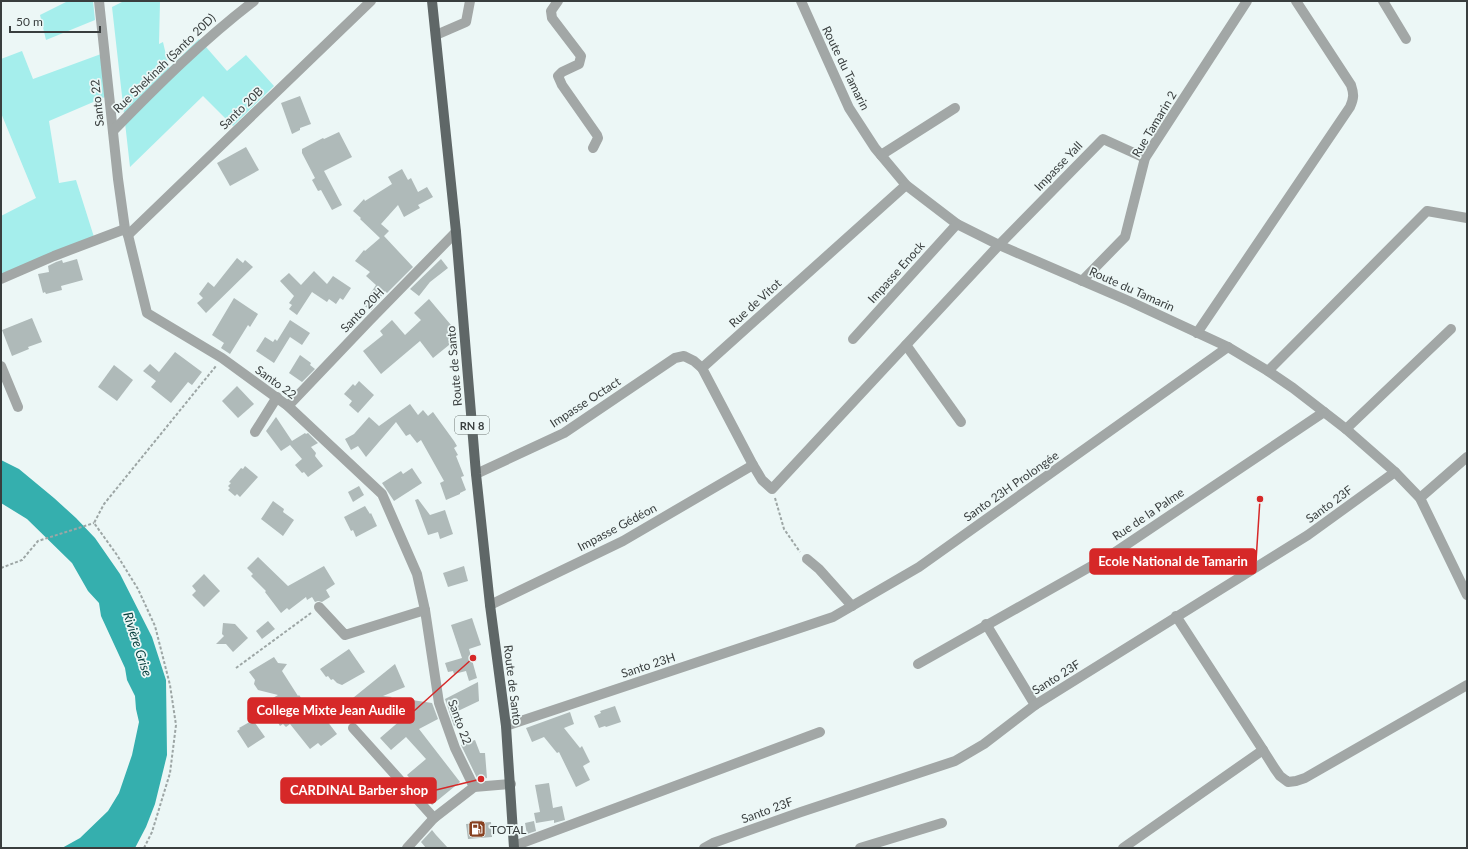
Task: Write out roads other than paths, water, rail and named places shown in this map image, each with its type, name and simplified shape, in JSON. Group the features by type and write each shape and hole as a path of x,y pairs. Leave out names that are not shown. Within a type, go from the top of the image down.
{"main road":[{"name":"Route de Santo","path":"432,1 456,232 476,474 490,605 506,726 514,847"}],"street":[{"name":"Santo 22","path":"99,1 113,131 127,232 147,313 222,358 277,397 382,494 417,574 425,610 439,703 455,748 474,787"},
{"name":"Rue Shekinah (Santo 20D)","path":"113,131 162,80 228,21 254,1"},
{"name":"Santo 20B","path":"127,232 371,1"},
{"path":"436,36 466,22 470,1"},
{"path":"558,1 551,11 552,18 581,56 578,64 562,72 558,76 597,135 598,138 593,148"},
{"name":"Route du Tamarin","path":"801,1 849,108 881,155 906,185 957,224 999,245 1129,301 1228,347 1293,388 1346,429 1395,472 1420,498 1467,595"},
{"name":"Rue Tamarin 2","path":"1082,281 1125,237 1145,158 1247,1"},
{"path":"1197,333 1346,113 1353,100 1354,93 1351,85 1296,1"},
{"path":"1383,1 1406,38"},
{"path":"881,155 956,108"},
{"name":"Impasse Yall","path":"999,245 1103,139 1145,158"},
{"name":"Rue de Vitot","path":"702,368 906,185"},
{"path":"1268,371 1427,211 1467,218"},
{"name":"Impasse Enock","path":"853,339 957,224"},
{"path":"1,279 54,256 127,232"},
{"name":"Santo 20H","path":"288,406 456,232"},
{"path":"702,368 753,465 762,480 772,489 999,245"},
{"path":"1346,429 1451,329"},
{"path":"906,345 961,422"},
{"name":"Santo 23H Prolongée","path":"799,629 834,616 919,567 1228,347"},
{"name":"Impasse Octact","path":"476,474 564,433 675,358 684,356 694,361 702,368"},
{"path":"1,366 18,407"},
{"path":"255,432 277,397"},
{"name":"Rue de la Palme","path":"918,664 986,624 1111,555 1324,412"},
{"path":"1420,498 1467,457"},
{"name":"Impasse Gédéon","path":"490,605 623,541 753,465"},
{"name":"Santo 23F","path":"704,848 713,843 800,812 955,761 984,744 1035,705 1308,535 1395,472"},
{"path":"804,556 819,569 852,606"},
{"path":"319,607 345,635 425,610"},
{"path":"1176,616 1280,776 1288,782 1296,781 1312,774 1467,685"},
{"path":"986,624 1035,705"},
{"name":"Santo 23H","path":"506,726 799,629"},
{"path":"353,728 434,818"},
{"path":"514,847 820,732"},
{"path":"1123,848 1263,750"},
{"path":"407,848 434,818 474,787 510,784"},
{"path":"860,848 942,823"}],"water":[{"name":"Rivière Grise","path":"1,460 19,469 54,498 95,538 120,574 152,637 166,680 167,755 155,804 146,827 135,848 62,848 80,838 108,811 119,793 132,755 139,722 135,696 127,680 125,668 101,616 99,603 88,591 72,563 27,519 1,503"}],"place":[{"name":"Ecole National de Tamarin","path":"1260,499"},
{"name":"College Mixte Jean Audile","path":"473,658"},
{"name":"CARDINAL Barber shop","path":"481,779"},
{"name":"TOTAL","path":"477,829"}]}
